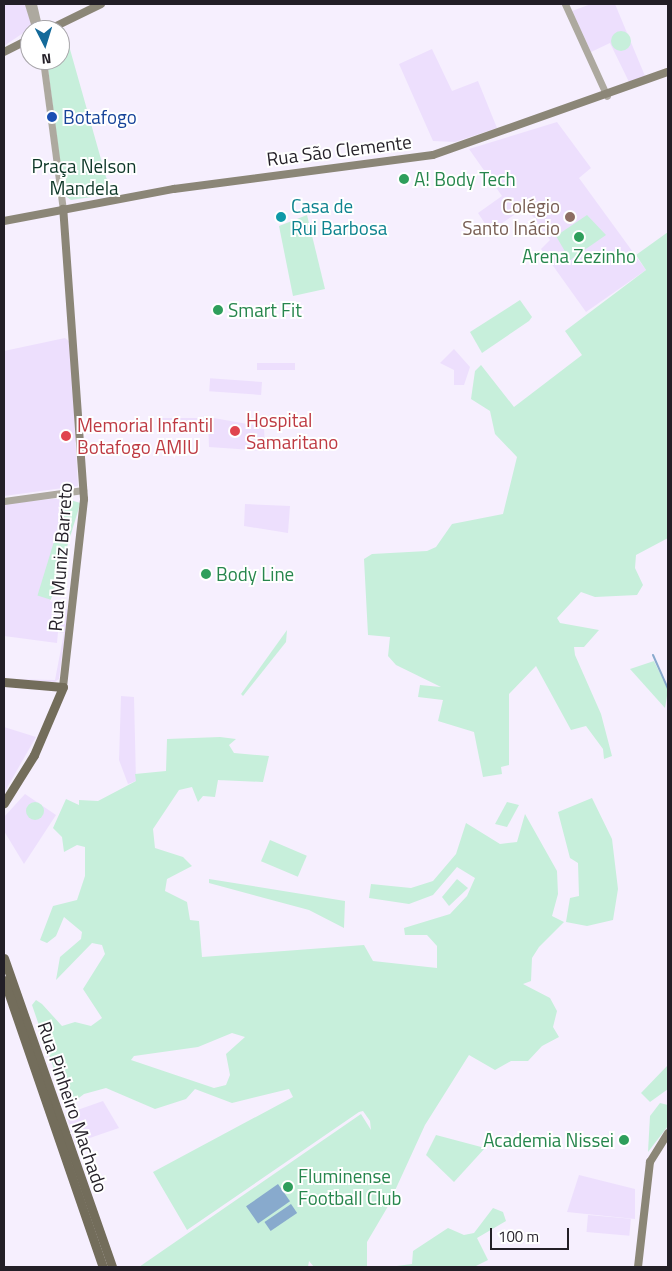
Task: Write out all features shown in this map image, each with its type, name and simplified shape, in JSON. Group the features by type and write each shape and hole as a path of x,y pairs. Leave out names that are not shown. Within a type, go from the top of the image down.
{"main road":[{"path":"68,20 101,4"},
{"path":"4,52 20,44"},
{"name":"Rua São Clemente","path":"4,221 216,182 426,156 607,96 668,72"},
{"name":"Rua Muniz Barreto","path":"4,803 34,756 63,687 84,490 63,209"},
{"path":"4,682 63,687"},
{"name":"Rua Pinheiro Machado","path":"4,958 112,1267"},
{"name":"Rua Pinheiro Machado","path":"4,980 103,1267"},
{"path":"638,1267 650,1162 668,1133"}],"street":[{"path":"28,4 33,20"},
{"path":"33,4 37,20"},
{"path":"565,4 607,96"},
{"path":"44,70 63,209"},
{"path":"4,501 84,490"}],"shaded area":[{"path":"4,4 25,4 30,20 20,20 20,35 4,46"},
{"path":"591,4 615,4 645,76 629,82 610,43 591,52 572,11"},
{"path":"432,49 452,91 478,81 497,128 455,142 433,141 399,64"},
{"name":"Colégio Santo Inácio","path":"557,122 591,168 579,178 646,270 586,312 541,249 550,240 526,207 490,231 478,213 502,196 469,149"},
{"path":"65,338 70,342 78,486 4,496 4,351"},
{"path":"454,349 470,367 464,385 454,385 454,370 440,363"},
{"path":"257,363 295,363 295,370 257,370"},
{"path":"210,378 262,382 261,395 209,391"},
{"name":"Hospital Samaritano","path":"208,417 264,427 265,451 209,447"},
{"path":"159,418 197,418 197,425 159,425"},
{"path":"61,498 50,601 68,610 59,679 55,682 4,679 55,680 64,633 58,632 57,643 4,636 4,504"},
{"path":"245,504 290,506 288,533 244,526"},
{"path":"121,696 134,697 136,781 128,784 119,760"},
{"path":"4,727 36,737 4,793"},
{"path":"25,794 56,815 24,864 4,831 4,817"},
{"path":"103,1101 119,1128 75,1143 66,1114"},
{"path":"579,1175 635,1189 635,1219 567,1212"},
{"path":"588,1215 631,1219 629,1236 587,1232"}],"green space":[{"path":"621,31 628,34 631,41 628,48 621,51 614,48 611,41 614,34"},
{"name":"Praça Nelson Mandela","path":"70,49 106,177 113,194 71,200 64,195 48,70 70,70"},
{"path":"307,215 325,289 293,296 279,226"},
{"name":"Arena Zezinho","path":"587,215 606,235 570,260 556,236"},
{"path":"668,232 668,538 636,555 635,568 643,585 637,595 595,597 581,592 557,618 560,623 599,630 584,647 574,647 575,655 601,714 612,756 604,759 603,749 586,726 571,730 536,666 509,694 509,765 501,767 502,774 483,777 474,732 438,721 443,700 418,697 420,685 441,687 396,665 388,656 390,637 368,635 364,559 372,554 427,551 436,547 452,524 503,514 517,457 495,434 490,411 471,399 475,371 481,365 514,407 582,355 565,331 646,270 636,255"},
{"path":"520,300 532,317 482,353 470,332"},
{"path":"67,499 80,503 51,600 37,596"},
{"path":"287,630 286,642 243,696 241,694"},
{"path":"654,661 668,690 665,708 630,669"},
{"path":"220,737 236,739 229,745 234,753 269,756 263,782 218,780 215,797 203,796 198,802 192,787 179,790 153,829 155,848 183,857 192,866 167,879 165,891 187,902 190,920 199,921 202,957 364,945 373,961 437,968 437,946 427,935 405,935 404,928 450,914 467,896 475,878 457,867 433,895 409,904 369,898 371,884 411,888 433,881 456,854 466,823 500,844 517,842 525,814 557,871 558,894 552,916 564,922 539,947 532,958 531,981 523,984 550,998 557,1011 553,1027 559,1037 542,1046 528,1061 511,1061 495,1070 469,1055 425,1125 387,1208 367,1242 367,1267 314,1267 309,1261 308,1267 139,1267 361,1114 371,1130 370,1121 363,1111 187,1230 153,1172 293,1097 289,1089 232,1103 195,1089 186,1099 155,1109 106,1088 84,1094 67,1107 32,1005 36,1000 42,1004 62,1026 75,1022 91,1026 102,1018 83,989 105,954 102,945 92,943 56,980 60,957 81,939 82,932 64,917 56,936 47,943 40,940 53,906 77,900 85,876 85,847 77,845 64,852 62,837 53,828 66,799 79,805 79,800 98,801 136,781 135,774 166,771 167,739","holes":["232,1033 245,1037 226,1054 230,1075 226,1085 214,1088 131,1060 134,1056 198,1047"]},
{"path":"592,798 612,839 618,889 613,920 587,926 566,922 570,898 579,896 578,863 570,858 558,812"},
{"path":"31,802 39,802 44,807 42,818 31,820 26,815 26,807"},
{"path":"507,802 519,805 507,827 495,824"},
{"path":"270,840 307,856 298,877 261,861"},
{"path":"209,879 345,901 344,928 309,910 209,883"},
{"path":"457,879 468,888 449,906 442,897"},
{"path":"668,1065 668,1089 650,1102 641,1093"},
{"path":"660,1103 668,1105 668,1126 648,1152 650,1116"},
{"path":"436,1135 485,1148 454,1182 426,1155"},
{"path":"493,1208 503,1212 506,1221 477,1238 488,1260 474,1267 389,1267 412,1264 413,1251 448,1228 464,1235 474,1233"}],"water":[{"path":"278,1184 290,1201 258,1224 246,1206"},
{"path":"291,1204 297,1213 271,1231 264,1222"}],"waterway":[{"path":"653,655 668,689"}],"place":[{"name":"Botafogo","path":"52,117"},
{"name":"A! Body Tech","path":"404,179"},
{"name":"Casa de Rui Barbosa","path":"281,217"},
{"name":"Colégio Santo Inácio","path":"570,217"},
{"name":"Arena Zezinho","path":"579,237"},
{"name":"Smart Fit","path":"218,310"},
{"name":"Hospital Samaritano","path":"235,431"},
{"name":"Memorial Infantil Botafogo AMIU","path":"66,436"},
{"name":"Body Line","path":"206,574"},
{"name":"Academia Nissei","path":"624,1140"},
{"name":"Fluminense Football Club","path":"288,1187"}]}
